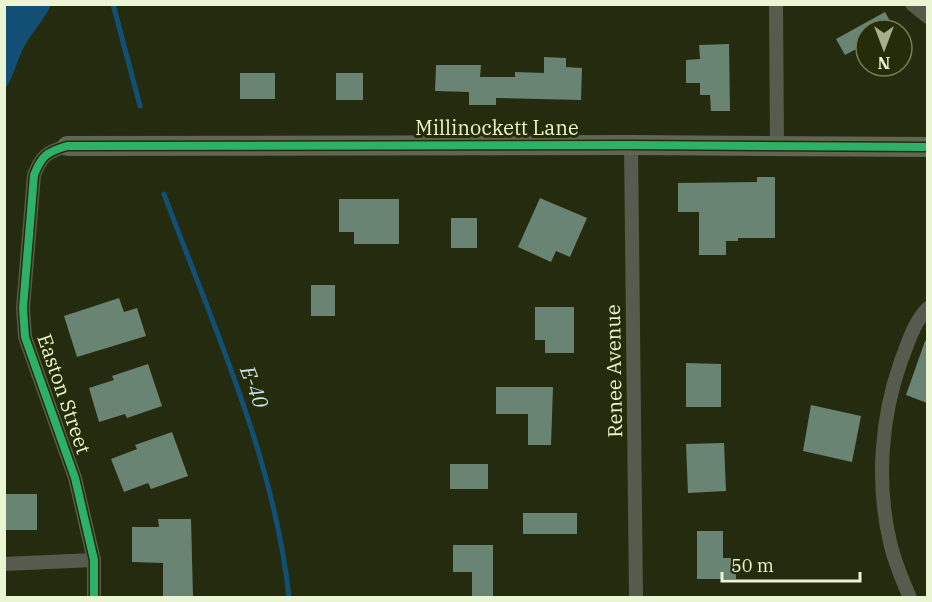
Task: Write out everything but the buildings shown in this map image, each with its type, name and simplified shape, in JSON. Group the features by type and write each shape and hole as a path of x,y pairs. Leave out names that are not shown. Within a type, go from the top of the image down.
{"street":[{"path":"776,4 777,146"},
{"name":"Renee Avenue","path":"631,145 636,597"},
{"name":"Millinockett Lane","path":"67,146 927,147"},
{"name":"Easton Street","path":"67,146 49,151 40,160 34,174 23,308 25,337 75,478 94,560 94,597"},
{"path":"910,597 890,542 883,495 883,463 887,417 893,384 908,342 927,308"},
{"path":"4,564 94,560"}],"water":[{"path":"5,5 51,5 25,45 5,89"}],"waterway":[{"name":"E-40","path":"113,4 140,106"},
{"name":"E-40","path":"164,194 221,342 256,444 282,546 289,598"}],"cycle path":[{"path":"94,598 94,560 75,478 25,337 23,308 34,175 43,159 55,150 67,146 928,147"}]}
